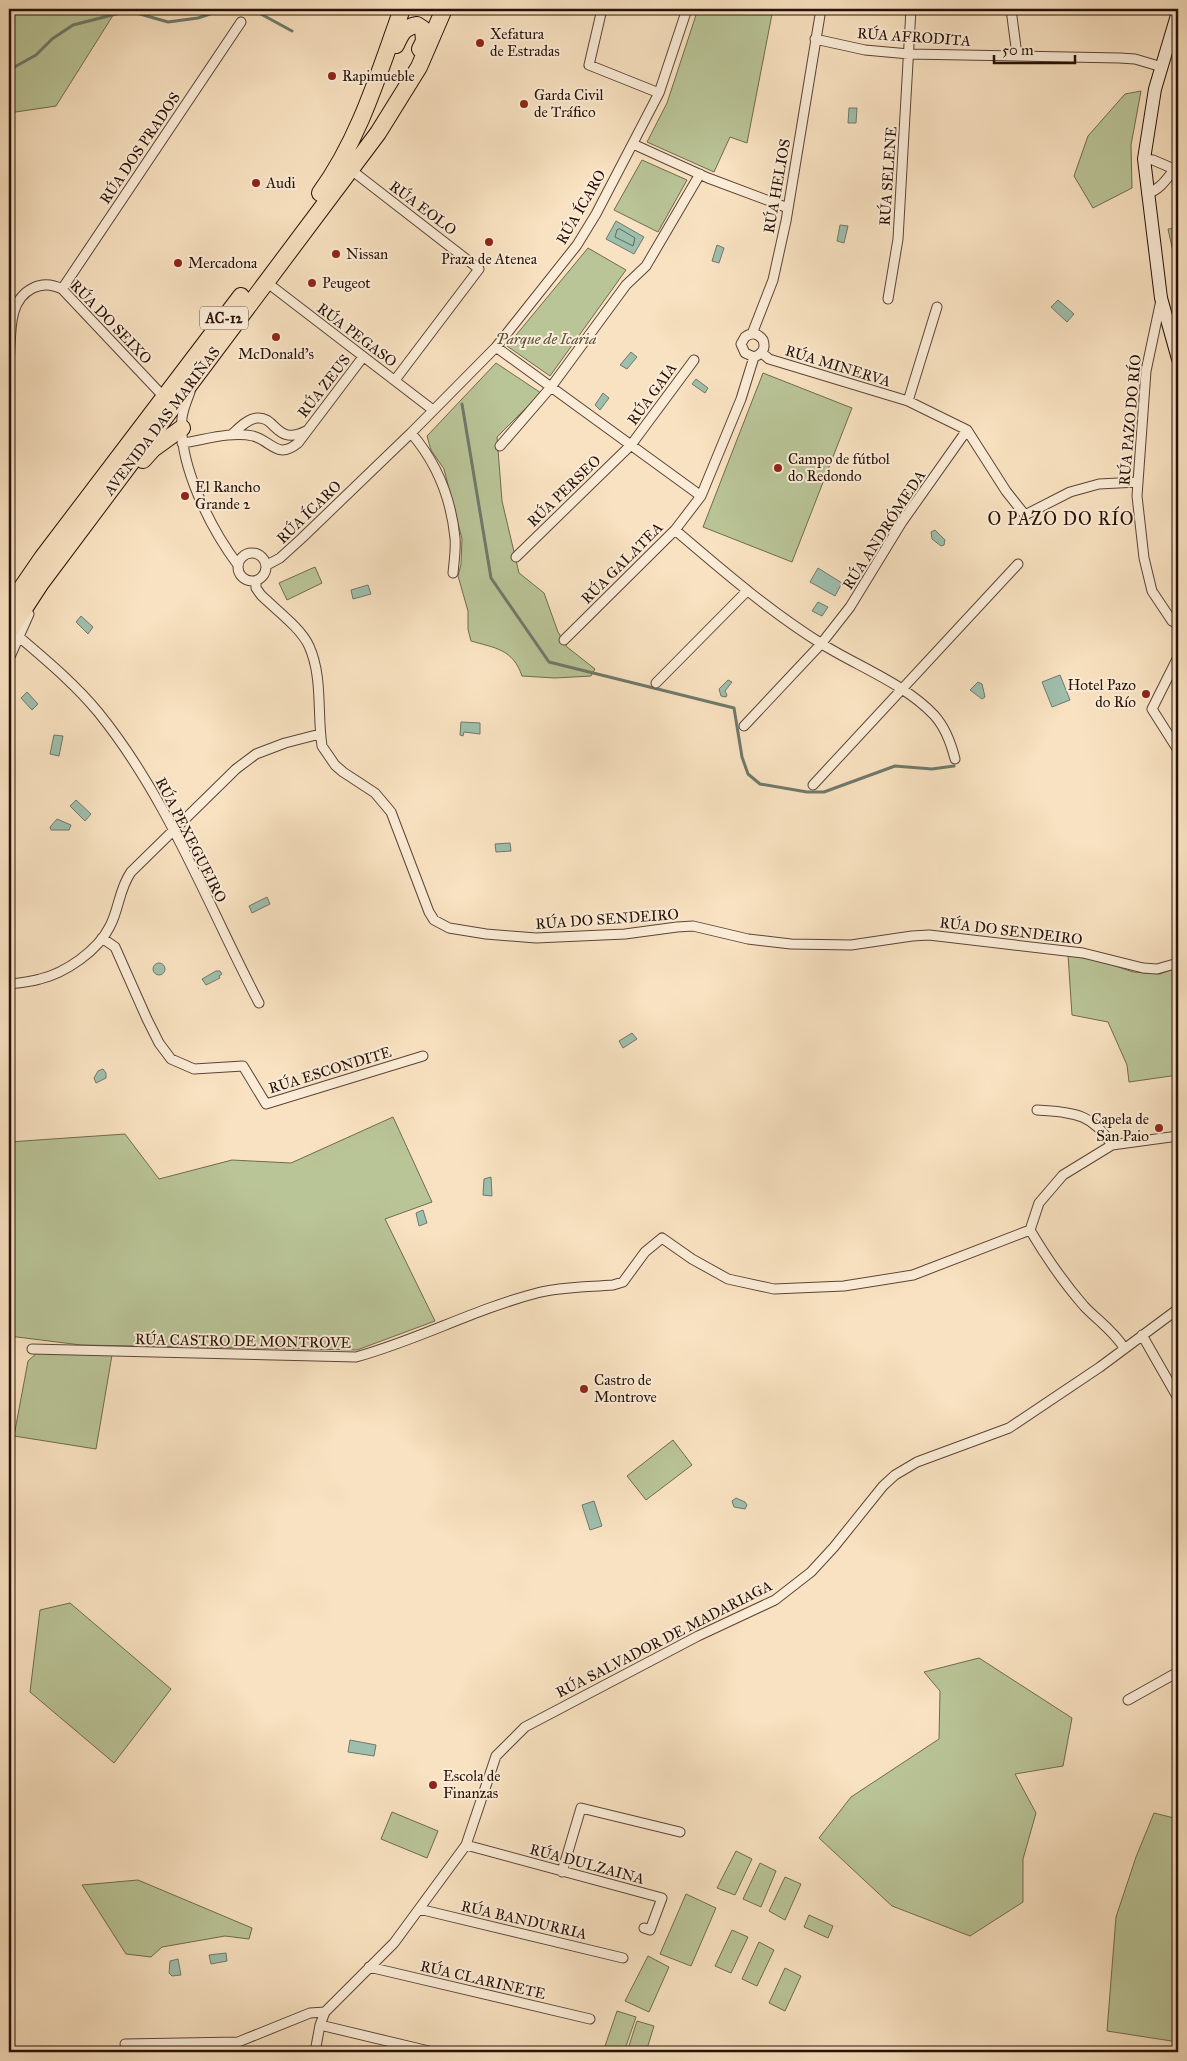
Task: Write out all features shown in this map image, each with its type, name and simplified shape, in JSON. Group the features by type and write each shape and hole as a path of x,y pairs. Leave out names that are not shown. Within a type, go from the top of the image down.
{"highway":[{"name":"AVENIDA DAS MARIÑAS","path":"9,606 42,558 163,396 327,184 364,114 402,9"},
{"name":"AVENIDA DAS MARIÑAS","path":"14,634 24,606 265,281 378,133 419,67 444,9"},
{"path":"364,114 384,80 402,32 409,26 417,24 423,29 424,41 406,88"},
{"path":"63,553 92,525 147,456 160,445 182,436"}],"street":[{"path":"602,9 589,65 659,93"},
{"name":"RÚA ÍCARO","path":"267,565 280,558 302,538 411,433 496,347 577,245 659,93 687,9"},
{"name":"RÚA HELIOS","path":"758,355 745,353 741,344 745,337 752,334 773,280 788,208 821,9"},
{"name":"RÚA SELENE","path":"888,299 898,240 912,9"},
{"path":"1011,9 1017,55"},
{"path":"1178,12 1155,90 1144,159 1161,298 1178,359"},
{"name":"RÚA DOS PRADOS","path":"62,289 241,22"},
{"name":"RÚA AFRODITA","path":"815,39 865,50 909,54 1120,58 1135,59 1162,67"},
{"path":"633,144 700,174 788,208"},
{"path":"1144,159 1176,167 1156,191 1147,194"},
{"name":"RÚA EOLO","path":"350,169 479,269 395,380"},
{"path":"500,446 551,387 626,284 646,266 700,174"},
{"name":"RÚA PEGASO","path":"265,281 433,410"},
{"name":"RÚA DO SEIXO","path":"13,302 38,285 54,285 62,289 163,396"},
{"name":"RÚA PAZO DO RÍO","path":"1161,298 1146,371 1137,496 1144,558 1152,591 1172,622 1178,624"},
{"path":"9,362 13,302"},
{"path":"908,401 937,307"},
{"path":"675,530 701,496 758,355 764,349 764,340 758,334 752,334"},
{"path":"496,347 701,496"},
{"name":"RÚA MINERVA","path":"758,355 908,401 967,430"},
{"name":"RÚA ZEUS","path":"182,436 256,436 274,448 283,451 290,449 298,443 363,357"},
{"name":"RÚA GAIA","path":"631,445 694,360"},
{"path":"182,436 182,416 197,373"},
{"name":"RÚA ZEUS","path":"230,435 249,421 257,418 263,419 289,437 306,431"},
{"path":"967,430 1006,491 1025,515 1070,492 1099,484 1138,482"},
{"name":"RÚA ANDRÓMEDA","path":"821,644 850,607 902,522 967,430"},
{"path":"411,433 433,462 442,481 455,539 453,573"},
{"name":"RÚA DO SENDEIRO","path":"182,436 194,484 225,546 238,565 238,570 243,578 256,581 256,588 261,595 299,633 308,645 317,678 322,746 335,764 375,793 387,806 429,912 434,920 449,928 486,934 536,938 625,934 693,926 754,940 823,945 851,945 929,935 1083,953 1143,968 1157,969 1178,963"},
{"name":"RÚA PERSEO","path":"516,557 631,445"},
{"name":"RÚA GALATEA","path":"564,640 675,530 747,591 821,644 900,689 934,715 944,728 955,759"},
{"path":"225,546 235,552 259,554 267,565 265,574 256,581"},
{"path":"238,565 246,554"},
{"path":"813,785 900,689 1018,564"},
{"path":"656,683 747,591"},
{"path":"9,659 14,634"},
{"name":"RÚA PEXEGUEIRO","path":"14,634 77,690 98,712 149,787 174,831 258,1004"},
{"path":"744,726 821,644"},
{"path":"1178,657 1152,709 1178,750"},
{"path":"9,984 41,979 62,970 83,957 102,938 110,926 126,880 136,867 236,769 256,754 285,743 320,734"},
{"name":"RÚA ESCONDITE","path":"102,938 116,947 147,1019 159,1043 171,1059 194,1069 243,1066 266,1104 423,1056"},
{"path":"1037,1110 1068,1112 1093,1120 1112,1145"},
{"path":"1124,1348 1119,1339 1086,1307 1056,1273 1030,1230 1040,1203 1063,1174 1112,1145 1178,1136"},
{"name":"RÚA CASTRO DE MONTROVE","path":"32,1349 356,1357 394,1346 498,1304 539,1292 613,1285 623,1282 645,1252 662,1238 692,1259 728,1279 774,1289 844,1286 913,1275 1030,1230"},
{"name":"RÚA SALVADOR DE MADARIAGA","path":"325,2012 394,1943 466,1845 496,1756 525,1727 698,1636 775,1600 811,1572 895,1475 917,1462 1009,1428 1100,1366 1178,1308"},
{"path":"1142,1335 1178,1398"},
{"path":"1128,1700 1178,1672"},
{"path":"562,1872 581,1808 680,1832"},
{"name":"RÚA DULZAINA","path":"466,1845 662,1898 650,1930 644,1928"},
{"name":"RÚA BANDURRIA","path":"419,1909 623,1958"},
{"name":"RÚA CLARINETE","path":"369,1967 590,2019"},
{"path":"125,2044 238,2042 310,2013 325,2012 320,2024 315,2052"},
{"path":"320,2024 433,2052"},
{"path":"233,2052 238,2042"}],"green space":[{"path":"117,9 56,106 9,113 9,10"},
{"path":"698,9 773,9 747,143 730,137 714,172 647,142 667,103"},
{"path":"1141,91 1131,145 1132,188 1093,208 1074,176 1088,136 1125,94"},
{"path":"642,160 687,180 658,232 614,210"},
{"path":"1178,228 1178,274 1168,229"},
{"name":"Parque de Icaria","path":"588,248 626,270 550,376 507,346"},
{"path":"496,363 541,393 497,437 502,501 519,573 544,593 558,632 567,647 595,669 591,676 555,678 522,676 514,660 508,655 495,648 471,641 468,629 468,611 458,576 461,564 462,539 444,469 431,450 427,436"},
{"name":"Campo de fútbol do Redondo","path":"763,373 852,408 792,562 703,527"},
{"path":"315,567 322,583 287,600 279,583"},
{"path":"1068,955 1104,962 1133,972 1160,974 1178,967 1178,1075 1129,1082 1127,1065 1108,1022 1072,1015"},
{"path":"393,1117 432,1202 385,1219 435,1321 357,1350 81,1345 9,1336 9,1142 125,1134 159,1179 232,1160 291,1163"},
{"path":"39,1351 112,1355 96,1449 14,1436 28,1361"},
{"path":"673,1440 692,1465 646,1500 627,1476"},
{"path":"70,1603 171,1689 114,1763 30,1692 40,1610"},
{"path":"979,1658 1072,1718 1063,1766 1015,1774 1036,1813 1023,1859 1023,1902 970,1936 892,1906 819,1838 851,1797 939,1739 940,1691 924,1672"},
{"path":"392,1812 438,1831 427,1858 381,1839"},
{"path":"1154,1813 1178,1819 1178,2042 1107,2031 1116,1917 1136,1857"},
{"path":"736,1851 752,1859 735,1895 717,1888"},
{"path":"760,1863 776,1871 761,1907 743,1899"},
{"path":"785,1877 801,1884 785,1920 769,1911"},
{"path":"138,1880 252,1928 249,1939 225,1936 162,1947 151,1957 126,1954 82,1885"},
{"path":"686,1894 716,1908 691,1966 660,1954"},
{"path":"809,1915 833,1926 828,1938 804,1927"},
{"path":"732,1930 748,1937 731,1973 715,1966"},
{"path":"759,1942 774,1950 757,1986 742,1979"},
{"path":"648,1956 669,1967 649,2012 625,2001"},
{"path":"785,1968 801,1976 785,2011 769,2003"},
{"path":"617,2011 636,2017 624,2052 603,2052"},
{"path":"637,2021 654,2026 646,2052 627,2052"}],"water":[{"path":"849,108 857,108 856,123 848,123"},
{"path":"616,221 644,237 634,254 606,239"},
{"path":"840,225 848,226 844,243 837,241"},
{"path":"717,245 724,248 719,263 712,261"},
{"path":"1058,300 1074,314 1067,322 1051,307"},
{"path":"631,352 637,357 627,369 620,365"},
{"path":"696,379 708,388 705,393 692,384"},
{"path":"603,393 609,398 600,410 595,405"},
{"path":"935,530 945,540 944,545 941,546 932,539 931,532"},
{"path":"818,568 842,583 835,596 810,582"},
{"path":"368,585 371,594 353,599 351,590"},
{"path":"818,602 828,607 822,616 812,611"},
{"path":"81,616 93,627 88,634 76,622"},
{"path":"1060,675 1070,700 1052,707 1042,682"},
{"path":"728,680 732,682 725,691 727,695 726,697 721,696 719,689"},
{"path":"978,682 982,684 985,697 982,699 970,690"},
{"path":"27,692 38,704 32,710 21,698"},
{"path":"461,722 480,723 480,734 464,732 463,736 460,735"},
{"path":"54,735 63,736 59,756 50,754"},
{"path":"76,800 91,814 85,821 70,806"},
{"path":"57,819 71,825 69,830 51,830 50,827"},
{"path":"510,843 511,851 496,852 495,844"},
{"path":"267,897 270,904 252,913 249,906"},
{"path":"161,963 164,964 164,974 157,975 154,974 153,967 154,964"},
{"path":"216,971 220,971 222,974 219,976 220,978 206,985 202,979"},
{"path":"632,1033 637,1039 623,1048 619,1041"},
{"path":"103,1069 106,1073 106,1078 96,1083 94,1078 98,1071"},
{"path":"491,1177 492,1196 483,1195 484,1179"},
{"path":"423,1210 427,1223 419,1226 416,1213"},
{"path":"736,1498 745,1502 747,1505 745,1509 734,1507 732,1501"},
{"path":"594,1501 602,1526 590,1530 582,1505"},
{"path":"350,1740 376,1745 374,1756 348,1752"},
{"path":"226,1953 227,1961 211,1964 209,1955"},
{"path":"178,1959 181,1975 172,1976 169,1973 170,1961"}],"waterway":[{"path":"9,70 36,55 52,39 73,25 120,13 133,12 168,22 198,18 213,13 240,11 259,13 292,31"},
{"path":"462,404 491,578 549,662 734,708 742,757 748,774 760,784 807,792 824,792 895,766 932,769 954,766"}],"place":[{"name":"Xefatura de Estradas","path":"480,43"},
{"name":"Rapimueble","path":"332,76"},
{"name":"Garda Civil de Tráfico","path":"524,104"},
{"name":"Audi","path":"256,183"},
{"name":"Praza de Atenea","path":"489,242"},
{"name":"Nissan","path":"336,254"},
{"name":"Mercadona","path":"178,263"},
{"name":"Peugeot","path":"312,283"},
{"name":"McDonald's","path":"276,337"},
{"name":"Campo de fútbol do Redondo","path":"778,468"},
{"name":"El Rancho Grande 2","path":"185,496"},
{"name":"Hotel Pazo do Río","path":"1146,694"},
{"name":"Capela de San Paio","path":"1159,1128"},
{"name":"Castro de Montrove","path":"584,1389"},
{"name":"Escola de Finanzas","path":"433,1785"}],"district":[{"name":"O PAZO DO RÍO","path":"1061,519"}]}
